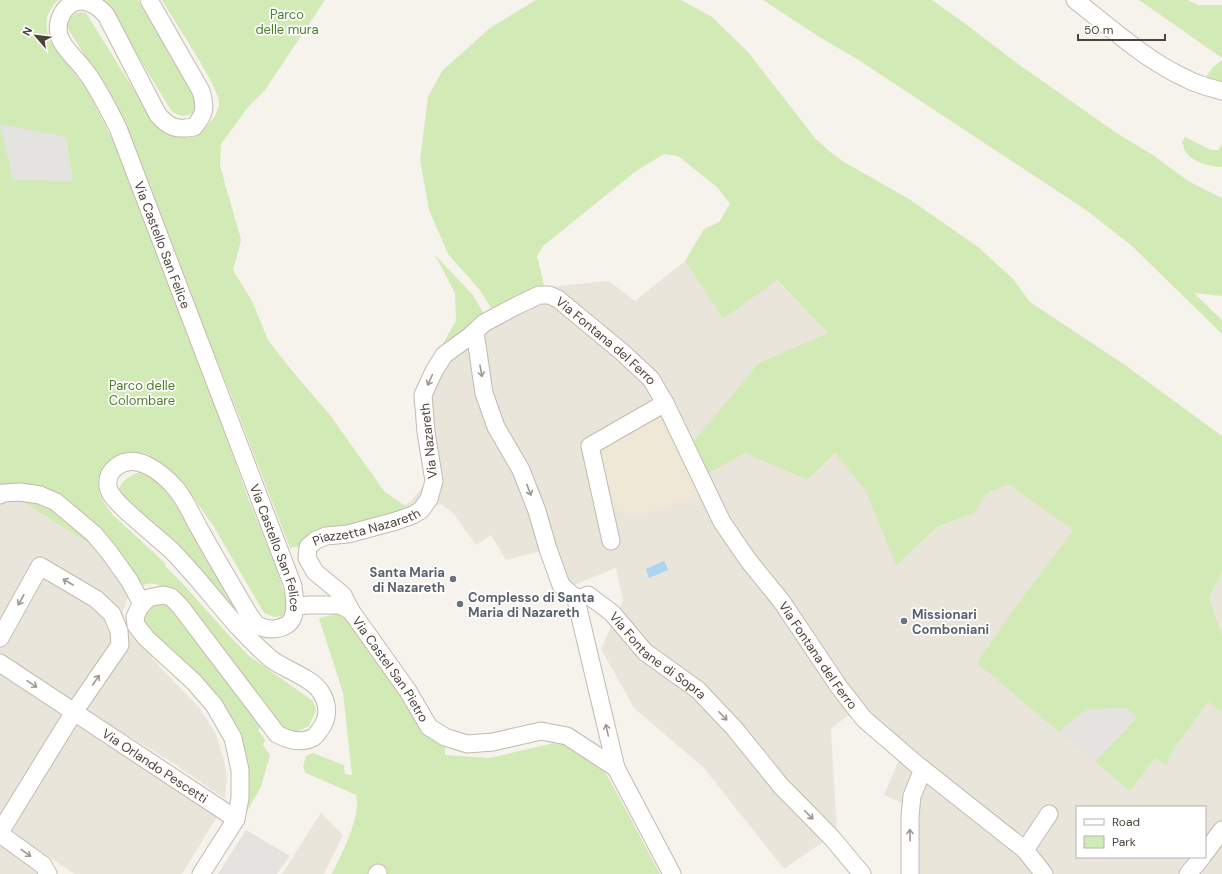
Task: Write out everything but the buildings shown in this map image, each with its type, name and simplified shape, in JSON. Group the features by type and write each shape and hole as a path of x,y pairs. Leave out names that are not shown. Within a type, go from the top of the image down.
{"street":[{"name":"Via Castello San Felice","path":"142,604 148,598 155,596 162,595 171,597 180,606 277,734 289,740 303,741 314,738 327,719 326,702 320,689 305,678 272,660 252,642 200,581 171,551 120,506 111,493 107,483 110,472 118,466 128,462 140,462 153,469 178,491 248,613 256,624 267,629 280,628 293,618 295,606 292,586 118,128 86,72 60,40 58,31 59,22 63,11 71,4 82,1 98,6 106,15 158,115 166,124 174,128 184,129 194,127 201,118 205,106 201,91 149,0"},
{"path":"1075,0 1126,41 1153,60 1187,80 1222,92"},
{"name":"Via Fontana del Ferro","path":"474,332 484,323 516,306 539,295 549,295 558,299 622,352 651,379 665,403 722,522 748,560 782,602 839,687 864,719 1028,854 1044,874"},
{"path":"474,332 484,393 496,427 521,470 537,511 548,549 561,585 579,599 577,604 616,768"},
{"name":"Via Nazareth","path":"429,499 434,481 426,432 424,396 434,371 444,355 474,332"},
{"name":"Via Fontana del Ferro","path":"611,541 590,446 665,403"},
{"path":"0,495 3,493 20,492 40,495 56,502 94,534 109,552 142,604 135,617 136,625 146,638 194,682 214,705 233,738 240,770 240,798 236,819 201,874"},
{"name":"Piazzetta Nazareth","path":"351,611 343,595 315,572 307,558 308,547 316,540 326,536 348,534 396,521 421,510 429,499"},
{"path":"0,638 40,566 96,598 112,614 119,631 120,645 74,712 0,833 46,870 58,874"},
{"name":"Via Fontane di Sopra","path":"579,599 588,595 612,613 645,652 698,690 734,728 781,786 832,838 862,874"},
{"name":"Via Castel San Pietro","path":"295,606 340,605 351,611 408,691 429,727 445,737 467,744 493,742 542,731 567,736 616,768 672,874"},
{"name":"Via Orlando Pescetti","path":"0,663 236,819"},
{"path":"910,874 910,816 912,796 923,769"},
{"path":"1028,854 1049,814"},
{"path":"1206,852 1222,830"},
{"path":"1188,874 1201,858"}],"shaded area":[{"path":"0,124 66,137 73,181 13,180"},
{"path":"685,261 723,319 776,280 829,333 759,363 707,473 745,453 807,480 835,453 866,492 896,564 937,527 974,513 989,492 1009,485 1074,530 1016,606 1155,758 1167,765 1169,756 1208,702 1222,713 1222,874 912,874 916,809 884,795 901,755 861,720 847,716 831,729 837,832 784,869 704,768 634,708 601,649 623,601 616,568 559,591 544,550 506,560 491,535 476,545 453,513 442,505 434,504 399,522 404,505 410,502 427,482 422,462 413,400 425,372 438,352 491,308 550,287 609,281 635,301"},
{"path":"660,418 699,495 641,515 615,511 600,449"},
{"path":"12,495 99,550 134,590 127,599 123,613 127,627 159,666 198,706 215,732 224,760 227,776 225,799 176,765 77,705 66,708 0,817 0,498"},
{"path":"1222,572 1222,634 1209,598"},
{"path":"1126,708 1137,717 1095,762 1059,732 1087,709"},
{"path":"76,724 167,780 218,815 182,874 75,874 11,832"},
{"path":"321,813 343,835 324,874 282,874"},
{"path":"246,830 290,856 277,874 218,874"},
{"path":"0,846 14,854 34,869 37,874 0,874"}],"green space":[{"name":"Parco delle Colombare","path":"0,0 58,0 51,9 46,22 49,39 88,91 120,155 214,403 248,498 275,564 288,605 286,612 283,616 274,617 264,613 214,527 193,497 187,498 171,478 118,459 98,479 99,493 113,515 166,564 165,566 248,655 313,701 316,710 309,726 292,734 272,719 174,593 156,584 142,585 137,588 99,550 12,495 0,498"},
{"path":"103,0 138,0 193,92 198,103 193,113 181,116 171,110"},
{"name":"Parco delle mura","path":"162,0 325,0 265,90 248,107 221,144 220,166 241,240 233,270 252,301 268,340 330,415 384,491 404,505 399,522 375,531 290,548 229,390 174,260 106,90 67,27 67,23 73,15 76,13 86,13 154,122 162,130 171,135 186,137 199,134 217,112 219,102 212,83 204,68"},
{"path":"536,0 681,0 712,17 748,52 815,138 829,151 844,162 909,199 978,247 1013,279 1030,302 1125,365 1222,436 1222,572 1209,598 1222,634 1222,713 1208,702 1169,756 1167,766 1155,758 1130,791 1095,762 1137,717 1087,709 1059,732 977,663 1016,606 1073,530 1009,485 989,492 974,513 937,527 896,565 866,492 835,453 807,480 745,453 707,474 693,442 759,363 828,333 777,280 723,319 685,261 704,229 719,222 730,204 717,187 678,156 664,154 636,171 543,246 537,256 545,289 491,308 479,289 448,254 429,210 420,160 428,97 442,71 490,28"},
{"path":"763,0 932,0 1018,64 1118,134 1153,155 1188,181 1222,198 1222,296 1194,293 1222,320 1222,334 1132,246 1086,210 857,59 821,38"},
{"path":"1139,0 1188,0 1198,5 1222,5 1222,58"},
{"path":"1222,60 1222,86 1204,80 1213,67"},
{"path":"1185,137 1211,150 1218,150 1222,144 1222,167 1207,165 1188,155 1182,142"},
{"path":"435,255 472,294 484,314 438,352 456,321 455,293"},
{"path":"144,471 166,485 242,617 180,550 144,520 118,491 122,483 128,477"},
{"path":"162,601 178,611 262,725 258,730 265,740 263,745 270,755 261,787 246,813 249,769 242,736 202,677 148,635 142,625 142,614 151,604"},
{"path":"336,614 354,621 445,743 445,755 490,758 554,743 569,745 603,769 660,874 332,874 350,835 356,813 356,795 306,773 303,767 306,756 313,753 344,765 345,774 352,775 343,693 319,618"}],"water":[{"path":"664,561 668,570 649,578 646,569"}],"place":[{"name":"Santa Maria di Nazareth","path":"453,579"},
{"name":"Complesso di Santa Maria di Nazareth","path":"460,604"},
{"name":"Missionari Comboniani","path":"904,621"}]}
